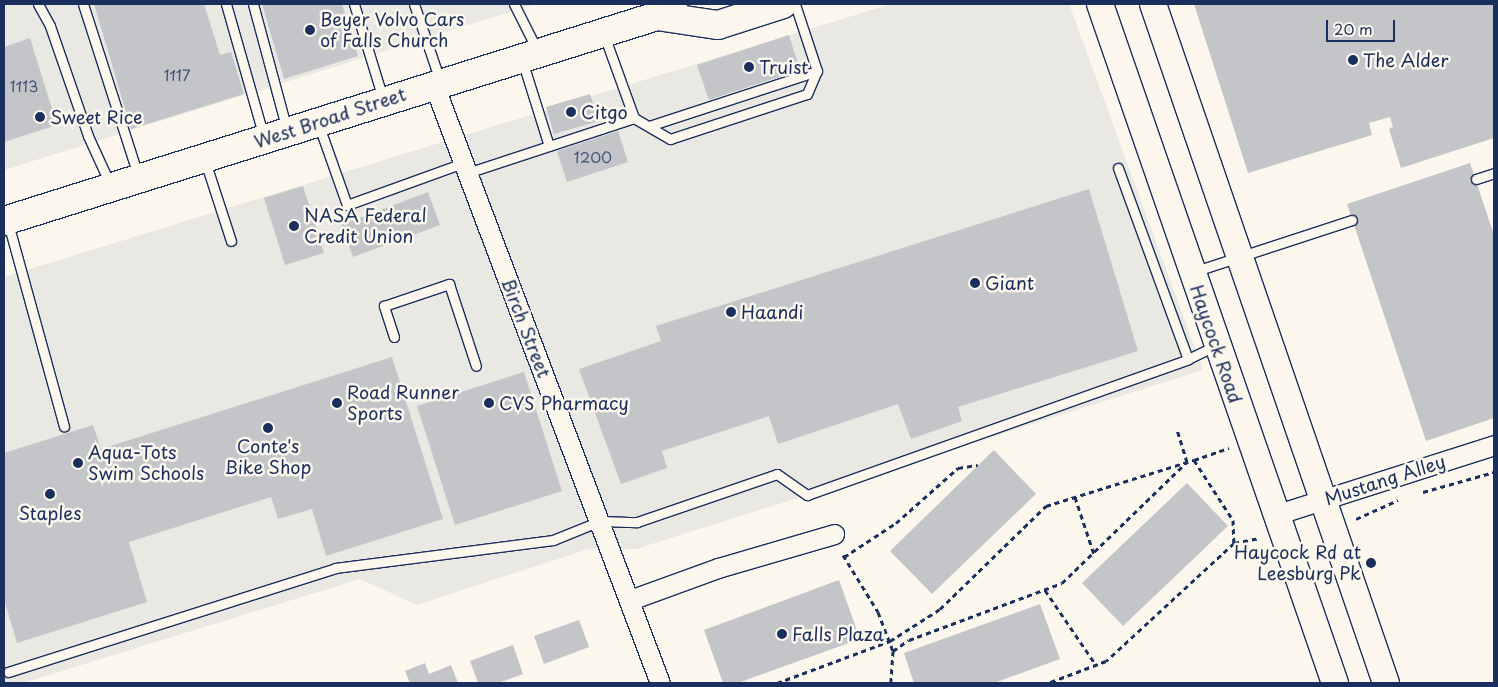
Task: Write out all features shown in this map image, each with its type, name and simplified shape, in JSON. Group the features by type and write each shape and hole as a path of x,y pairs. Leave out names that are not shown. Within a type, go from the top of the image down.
{"main road":[{"name":"West Broad Street","path":"5,221 604,32 661,8 718,25 783,4"},
{"name":"Haycock Road","path":"1100,4 1275,515 1279,548 1335,683"},
{"path":"1153,4 1386,683"}],"street":[{"name":"Birch Street","path":"438,84 465,168 630,600 654,682"},
{"name":"Mustang Alley","path":"1275,515 1494,445"},
{"path":"630,600 718,568 834,534"}],"lane":[{"path":"38,4 50,26 88,136 111,188"},
{"path":"83,4 139,179"},
{"path":"226,4 276,135"},
{"path":"253,4 276,135"},
{"path":"354,4 384,101"},
{"path":"514,4 530,55 549,146"},
{"path":"604,32 634,118 670,139 807,94 817,71 795,4"},
{"path":"417,5 438,84"},
{"path":"649,126 817,71"},
{"path":"317,123 347,205 465,168 549,146 634,118"},
{"path":"204,158 231,242"},
{"path":"1118,168 1188,359"},
{"path":"1476,179 1494,173"},
{"path":"1191,272 1352,220"},
{"path":"5,221 64,426"},
{"path":"394,337 384,306 449,284 476,366"},
{"path":"8,672 335,568 553,540 600,520 637,522 776,474 806,495 1188,359 1217,345"}],"path":[{"path":"1177,430 1187,462"},
{"path":"777,683 890,642 940,609 1046,506 1250,441"},
{"path":"1194,460 1233,520 1234,543"},
{"path":"893,651 909,640 1062,583 1187,462"},
{"path":"844,556 896,523 958,468 978,465"},
{"path":"1420,493 1494,472"},
{"path":"1075,497 1094,554"},
{"path":"1334,528 1404,498"},
{"path":"834,534 844,556 878,612 890,642 893,651 891,683"},
{"path":"1048,683 1106,661 1234,543 1268,537 1279,548"},
{"path":"1045,590 1096,665"}],"shaded area":[{"path":"4,4 536,4 4,170"},
{"path":"891,4 1069,4 1203,370 636,549 588,549 417,605 360,579 23,683 4,683 4,277"}],"building":[{"path":"94,4 204,4 220,55 231,52 244,94 131,129"},
{"name":"Beyer Volvo Cars of Falls Church","path":"262,4 342,4 358,56 284,79"},
{"name":"The Alder","path":"1194,4 1494,4 1494,138 1401,168 1389,129 1393,127 1390,117 1369,123 1372,135 1248,173"},
{"name":"Truist","path":"789,35 800,70 709,100 697,65"},
{"path":"30,38 57,125 4,142 4,47"},
{"path":"590,94 599,121 554,134 546,107"},
{"path":"618,131 628,162 567,182 557,151"},
{"path":"1470,163 1494,235 1494,418 1426,441 1347,204"},
{"name":"NASA Federal Credit Union","path":"303,186 324,253 285,265 264,198"},
{"path":"1089,189 1138,351 958,407 962,421 911,439 898,404 778,444 769,416 662,451 667,468 621,484 579,369 661,341 656,326"},
{"path":"428,192 440,225 353,257 341,225"},
{"path":"392,357 443,519 326,556 312,509 278,519 271,497 129,542 147,602 17,643 4,599 4,453 93,425 101,449"},
{"path":"524,372 562,491 455,525 417,406"},
{"path":"994,450 1036,494 932,594 890,551"},
{"path":"1187,483 1228,526 1123,626 1082,583"},
{"name":"Falls Plaza","path":"839,580 860,639 738,683 723,683 704,630"},
{"name":"Falls Plaza","path":"1040,604 1060,659 994,683 914,683 904,653"},
{"path":"579,620 589,647 544,664 534,636"},
{"path":"513,645 523,674 498,683 478,683 470,661"},
{"path":"425,663 429,674 451,665 458,683 410,683 405,671"}],"place":[{"name":"Beyer Volvo Cars of Falls Church","path":"310,30"},
{"name":"The Alder","path":"1353,60"},
{"name":"Truist","path":"749,67"},
{"name":"Citgo","path":"571,112"},
{"name":"Sweet Rice","path":"40,117"},
{"name":"NASA Federal Credit Union","path":"294,226"},
{"name":"Giant","path":"975,283"},
{"name":"Haandi","path":"731,312"},
{"name":"Road Runner Sports","path":"337,403"},
{"name":"CVS Pharmacy","path":"489,403"},
{"name":"Conte's Bike Shop","path":"268,428"},
{"name":"Aqua-Tots Swim Schools","path":"78,463"},
{"name":"Staples","path":"50,494"},
{"name":"Haycock Rd at Leesburg Pk","path":"1371,563"},
{"name":"Falls Plaza","path":"782,634"}]}
